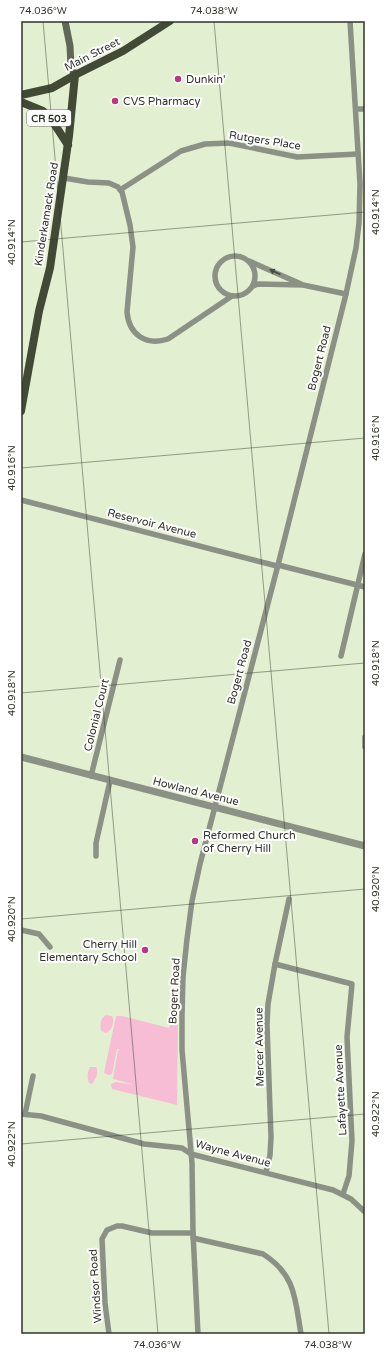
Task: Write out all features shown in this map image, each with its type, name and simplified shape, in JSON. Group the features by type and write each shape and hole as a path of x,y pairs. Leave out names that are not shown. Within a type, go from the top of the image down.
{"main road":[{"name":"Kinderkamack Road","path":"21,410 38,317 50,268 68,145 75,75 71,67 70,46 65,21"},
{"name":"Main Street","path":"21,96 52,88 123,51 170,21"},
{"name":"CR 503","path":"21,102 43,111 53,122 68,145"}],"street":[{"name":"Bogert Road","path":"198,1334 193,1236 192,1163 182,1050 183,977 187,939 192,901 214,807 353,266 359,223 360,191 350,21"},
{"path":"356,109 365,109"},
{"name":"Rutgers Place","path":"120,190 181,151 205,144 229,144 297,157 358,154"},
{"path":"64,178 114,184 124,197 133,247 127,312 130,326 135,332 147,340 161,342 168,339 232,296"},
{"path":"303,285 241,257 229,257 216,269 216,281 218,287 227,295 232,296 244,295 253,286 258,284 303,285 346,294"},
{"path":"247,260 254,269 255,281 253,286"},
{"name":"Reservoir Avenue","path":"21,500 365,587"},
{"path":"341,656 365,554"},
{"name":"Colonial Court","path":"91,776 120,660"},
{"path":"365,737 365,747"},
{"name":"Howland Avenue","path":"21,757 365,846"},
{"path":"96,856 96,843 110,780"},
{"name":"Mercer Avenue","path":"266,1172 270,1155 271,1138 267,1025 268,1004 289,899"},
{"path":"21,930 39,934 50,947"},
{"name":"Lafayette Avenue","path":"275,964 352,984 347,1037 352,1141 349,1176 343,1194"},
{"path":"23,1114 33,1076"},
{"name":"Wayne Avenue","path":"23,1114 41,1116 144,1144 182,1148 191,1154 333,1190 351,1199 365,1212"},
{"name":"Windsor Road","path":"109,1334 105,1303 102,1239 107,1230 112,1227 122,1226 152,1233 193,1236 262,1254 272,1259 280,1267 291,1284 301,1334"}],"shaded area":[{"path":"106,1015 112,1016 113,1020 111,1028 106,1033 101,1031 101,1022"},
{"path":"116,1016 122,1016 169,1028 171,1023 178,1024 177,1105 112,1089 111,1084 116,1082 135,1085 113,1079 118,1050 120,1049 117,1049 112,1074 109,1075 104,1073"},
{"path":"90,1067 96,1067 97,1071 96,1078 92,1084 89,1083 88,1077"}],"place":[{"name":"Dunkin'","path":"178,79"},
{"name":"CVS Pharmacy","path":"115,101"},
{"name":"Reformed Church of Cherry Hill","path":"195,841"},
{"name":"Cherry Hill Elementary School","path":"145,950"}]}
